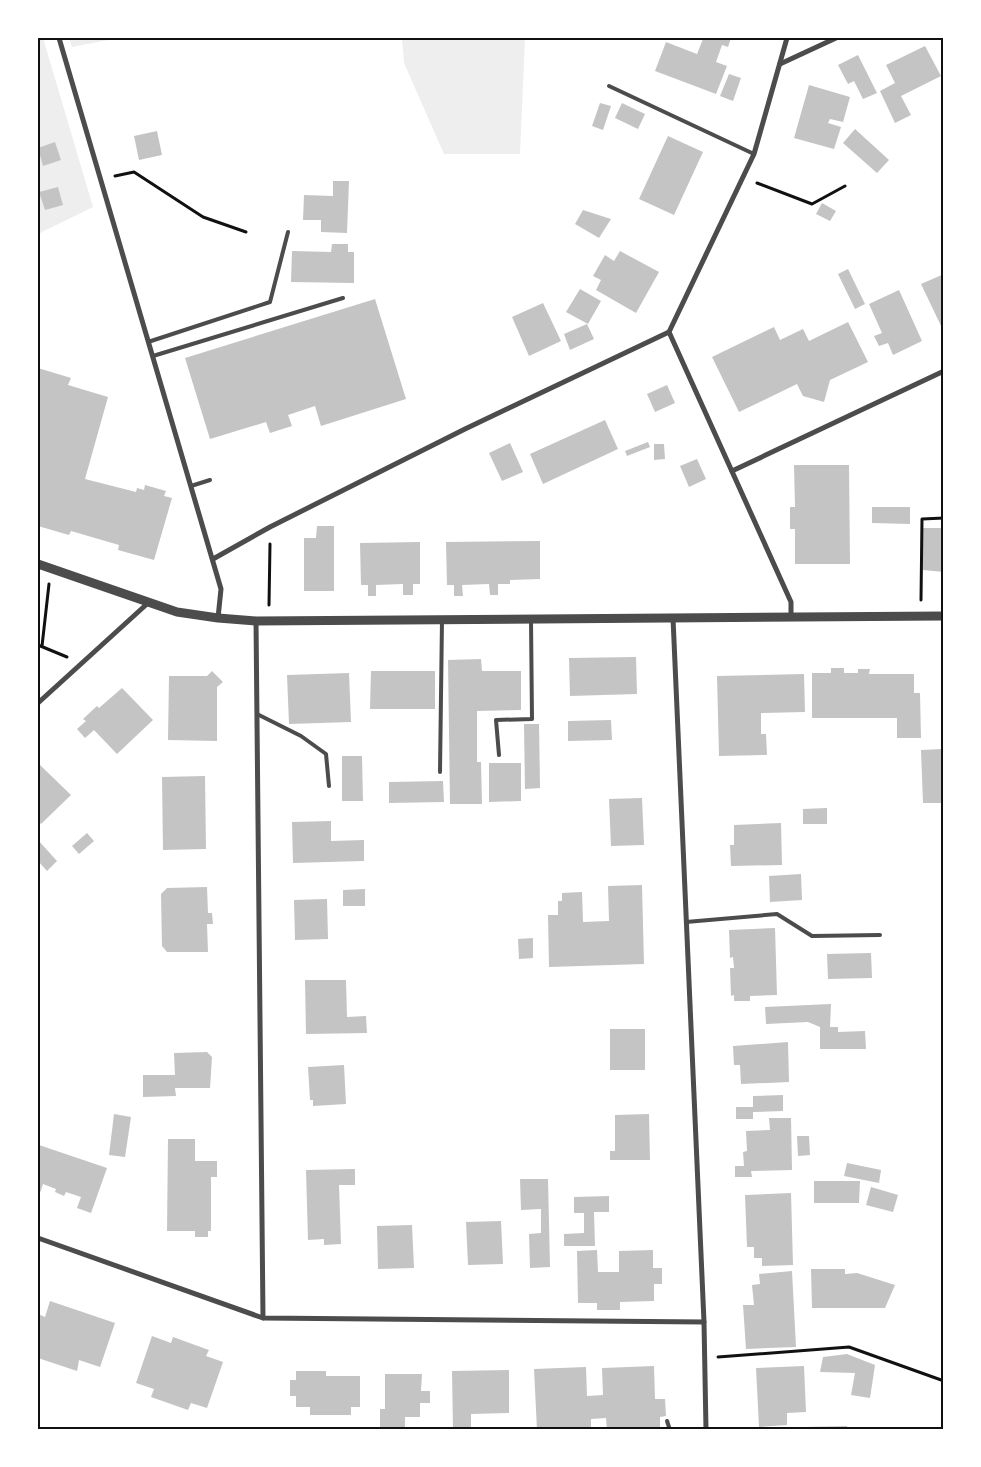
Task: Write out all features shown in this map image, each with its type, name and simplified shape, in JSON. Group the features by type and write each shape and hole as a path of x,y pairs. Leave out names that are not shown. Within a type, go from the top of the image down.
{"street":[{"path":"59,38 213,559 221,589 218,618"},
{"path":"213,559 270,527 465,429 669,332 754,154 787,38"},
{"path":"780,64 836,38"},
{"path":"669,332 791,602 791,617"},
{"path":"732,471 944,371"},
{"path":"38,564 177,612 256,621 944,616"},
{"path":"38,703 148,603"},
{"path":"673,618 704,1322 706,1430"},
{"path":"256,621 263,1318"},
{"path":"38,1238 263,1318 704,1322"}],"lane":[{"path":"609,86 754,154"},
{"path":"148,342 270,302 288,232"},
{"path":"153,356 343,298"},
{"path":"191,486 210,480"},
{"path":"440,772 442,620"},
{"path":"499,756 496,720 532,719 531,620"},
{"path":"256,714 301,736 326,754 329,786"},
{"path":"686,922 777,914 812,936 880,935"},
{"path":"666,1421 670,1430"}],"path":[{"path":"100,179 134,172 203,216 246,232"},
{"path":"743,178 812,204 845,186"},
{"path":"921,616 922,519 944,518"},
{"path":"268,620 270,527"},
{"path":"53,570 40,645 82,664"},
{"path":"704,1358 849,1347 944,1381"}],"shaded area":[{"path":"38,38 43,38 93,207 38,234"},
{"path":"69,38 119,38 72,47"},
{"path":"402,38 531,38 525,39 520,154 444,154 404,63"}],"building":[{"path":"699,38 731,38 728,47 722,45 716,62 727,66 716,94 655,71 666,42 697,54 703,39"},
{"path":"925,46 941,76 901,96 911,115 895,123 880,91 895,83 886,65"},
{"path":"858,55 877,93 863,99 854,81 848,84 838,65"},
{"path":"729,74 741,78 733,101 720,96"},
{"path":"809,85 850,97 843,122 830,119 828,123 841,127 834,149 794,138"},
{"path":"600,103 611,106 603,130 592,126"},
{"path":"622,103 645,114 638,129 615,118"},
{"path":"855,129 889,160 877,173 843,143"},
{"path":"157,131 162,155 139,160 134,136"},
{"path":"668,136 703,152 674,215 639,199"},
{"path":"55,142 61,160 43,166 38,148"},
{"path":"333,181 349,181 347,233 321,232 321,220 303,220 304,195 333,196"},
{"path":"58,187 63,205 45,210 39,192"},
{"path":"822,203 836,211 830,221 816,214"},
{"path":"583,210 611,219 599,238 575,224"},
{"path":"332,244 348,244 348,252 354,252 354,283 291,282 292,251 331,252"},
{"path":"620,251 659,272 636,313 596,290 601,280 593,276 605,255 614,261"},
{"path":"848,269 865,304 855,309 838,274"},
{"path":"944,274 944,328 942,328 921,284"},
{"path":"580,289 601,301 588,324 566,312"},
{"path":"899,290 922,341 893,355 888,343 879,346 874,336 882,333 869,304"},
{"path":"375,299 406,399 321,426 315,406 288,415 292,426 270,433 266,422 210,439 185,358"},
{"path":"543,303 561,341 529,356 512,317"},
{"path":"848,322 868,362 830,380 824,402 803,396 797,384 739,412 712,357 774,327 780,340 803,329 809,341"},
{"path":"587,324 594,339 570,350 564,334"},
{"path":"38,368 71,378 68,385 108,397 85,479 136,492 137,488 144,490 145,485 166,491 164,496 172,498 154,560 118,550 119,545 71,531 69,535 38,526"},
{"path":"667,385 675,403 655,412 647,394"},
{"path":"605,420 618,449 543,484 530,454"},
{"path":"648,442 650,447 627,456 625,451"},
{"path":"510,443 523,472 502,481 489,453"},
{"path":"654,444 664,444 665,459 654,460"},
{"path":"697,459 706,479 689,487 680,466"},
{"path":"794,465 849,465 850,564 795,564 795,529 790,529 790,507 795,507"},
{"path":"872,507 910,507 910,524 872,523"},
{"path":"317,526 334,526 334,591 304,591 304,538 316,538"},
{"path":"922,528 944,528 944,572 923,570"},
{"path":"540,541 540,579 510,580 510,584 498,584 498,595 490,595 489,584 462,585 463,596 454,596 454,585 447,585 446,542"},
{"path":"420,542 420,584 413,584 413,595 403,595 403,584 376,585 376,596 368,596 368,585 361,585 360,543"},
{"path":"636,657 637,694 570,696 569,658"},
{"path":"481,659 482,671 521,671 521,710 477,711 477,762 481,762 482,804 450,804 448,660"},
{"path":"831,668 844,668 844,673 858,673 858,669 870,669 869,674 914,674 914,693 920,693 921,738 897,738 897,718 812,718 812,673 831,673"},
{"path":"212,671 223,682 217,687 217,741 168,740 169,676 207,676"},
{"path":"371,671 435,671 435,709 370,709"},
{"path":"349,673 351,722 289,724 287,675"},
{"path":"804,674 805,712 761,713 761,734 766,734 767,755 719,756 717,676"},
{"path":"122,688 153,720 117,754 94,730 85,738 77,729 86,721 83,719 97,706 99,708"},
{"path":"611,720 612,740 568,741 568,721"},
{"path":"524,724 539,724 540,788 525,789"},
{"path":"942,749 944,803 923,803 921,750"},
{"path":"342,756 362,756 363,801 342,801"},
{"path":"489,763 521,763 521,801 489,802"},
{"path":"40,765 71,795 41,824 38,820 38,767"},
{"path":"205,776 206,849 163,850 162,777"},
{"path":"443,781 444,802 389,803 389,782"},
{"path":"642,798 644,845 611,846 609,799"},
{"path":"827,808 827,824 803,824 803,809"},
{"path":"331,821 331,841 364,840 364,861 293,863 292,822"},
{"path":"781,823 782,865 731,866 730,845 734,845 734,825"},
{"path":"87,833 94,841 79,854 72,846"},
{"path":"38,840 57,861 47,871 38,861"},
{"path":"801,874 802,900 770,902 769,876"},
{"path":"642,885 644,964 549,967 548,915 558,915 558,901 562,901 562,893 582,892 583,922 609,921 608,886"},
{"path":"207,887 208,913 212,913 213,924 207,924 208,952 167,952 162,946 161,894 167,888"},
{"path":"365,889 365,906 343,906 343,890"},
{"path":"327,899 328,939 295,940 294,900"},
{"path":"775,928 777,995 750,996 750,1001 734,1001 734,995 731,996 730,968 734,968 733,957 730,958 729,930"},
{"path":"533,938 533,958 519,959 518,939"},
{"path":"871,953 872,978 828,979 827,954"},
{"path":"305,980 346,980 347,1017 366,1016 367,1033 306,1034"},
{"path":"831,1004 830,1027 838,1027 838,1032 865,1031 866,1049 820,1049 820,1027 808,1022 766,1024 765,1007"},
{"path":"610,1029 645,1029 645,1070 610,1070"},
{"path":"788,1042 789,1082 741,1084 740,1065 734,1065 733,1046"},
{"path":"207,1052 212,1057 210,1088 175,1088 176,1096 143,1097 143,1075 175,1075 174,1053"},
{"path":"344,1065 346,1104 313,1106 313,1100 310,1100 308,1067"},
{"path":"783,1095 783,1111 753,1112 753,1119 736,1119 736,1107 753,1107 753,1096"},
{"path":"114,1114 131,1117 125,1157 109,1155"},
{"path":"649,1114 650,1160 610,1160 610,1151 615,1151 615,1115"},
{"path":"769,1118 791,1118 792,1170 751,1171 752,1177 735,1177 735,1166 744,1166 743,1152 747,1151 746,1131 770,1130"},
{"path":"797,1136 809,1136 810,1155 798,1156"},
{"path":"168,1139 195,1139 195,1161 217,1161 217,1177 211,1177 211,1231 208,1231 208,1237 195,1237 195,1231 167,1231"},
{"path":"39,1145 107,1168 91,1213 77,1208 81,1197 66,1192 64,1196 55,1192 56,1189 43,1184 40,1193 38,1192"},
{"path":"847,1163 881,1170 879,1183 844,1176"},
{"path":"355,1169 355,1185 339,1185 341,1244 324,1245 324,1239 308,1240 306,1170"},
{"path":"520,1179 548,1179 550,1267 530,1268 529,1234 541,1233 541,1209 521,1210"},
{"path":"814,1181 860,1181 859,1203 814,1203"},
{"path":"871,1187 898,1195 893,1212 866,1205"},
{"path":"791,1193 793,1265 762,1266 762,1258 754,1258 754,1247 747,1247 745,1195"},
{"path":"609,1196 609,1212 594,1212 595,1246 564,1246 564,1234 584,1233 584,1213 574,1213 574,1197"},
{"path":"501,1221 503,1264 468,1265 466,1222"},
{"path":"412,1225 414,1268 378,1269 377,1226"},
{"path":"597,1250 598,1272 619,1272 619,1251 653,1250 653,1268 662,1268 662,1284 654,1284 654,1301 620,1302 620,1310 597,1310 597,1303 578,1303 577,1251"},
{"path":"811,1269 845,1269 845,1274 857,1273 895,1285 885,1308 812,1308"},
{"path":"792,1271 796,1347 746,1349 743,1305 754,1305 752,1285 760,1284 759,1274"},
{"path":"50,1301 115,1323 100,1367 79,1360 77,1371 38,1358 38,1314 45,1317"},
{"path":"152,1336 171,1343 173,1337 209,1350 206,1356 223,1362 207,1408 191,1403 188,1410 151,1397 154,1389 136,1383"},
{"path":"847,1354 875,1365 870,1398 851,1395 855,1373 820,1372 823,1357"},
{"path":"654,1366 655,1399 665,1399 666,1416 660,1417 660,1430 607,1430 606,1418 591,1419 591,1430 537,1430 534,1369 586,1367 587,1396 603,1395 602,1368"},
{"path":"804,1366 806,1412 787,1413 787,1425 759,1427 756,1368"},
{"path":"509,1370 509,1413 471,1414 471,1430 453,1430 452,1371"},
{"path":"296,1371 326,1371 326,1376 360,1376 360,1407 351,1407 351,1415 310,1415 310,1407 296,1407 296,1396 290,1396 290,1380 296,1380"},
{"path":"385,1374 422,1374 421,1391 430,1391 430,1403 420,1403 420,1417 405,1417 405,1430 380,1430 380,1409 385,1409"},
{"path":"847,1426 847,1430 804,1430 804,1427"}]}
